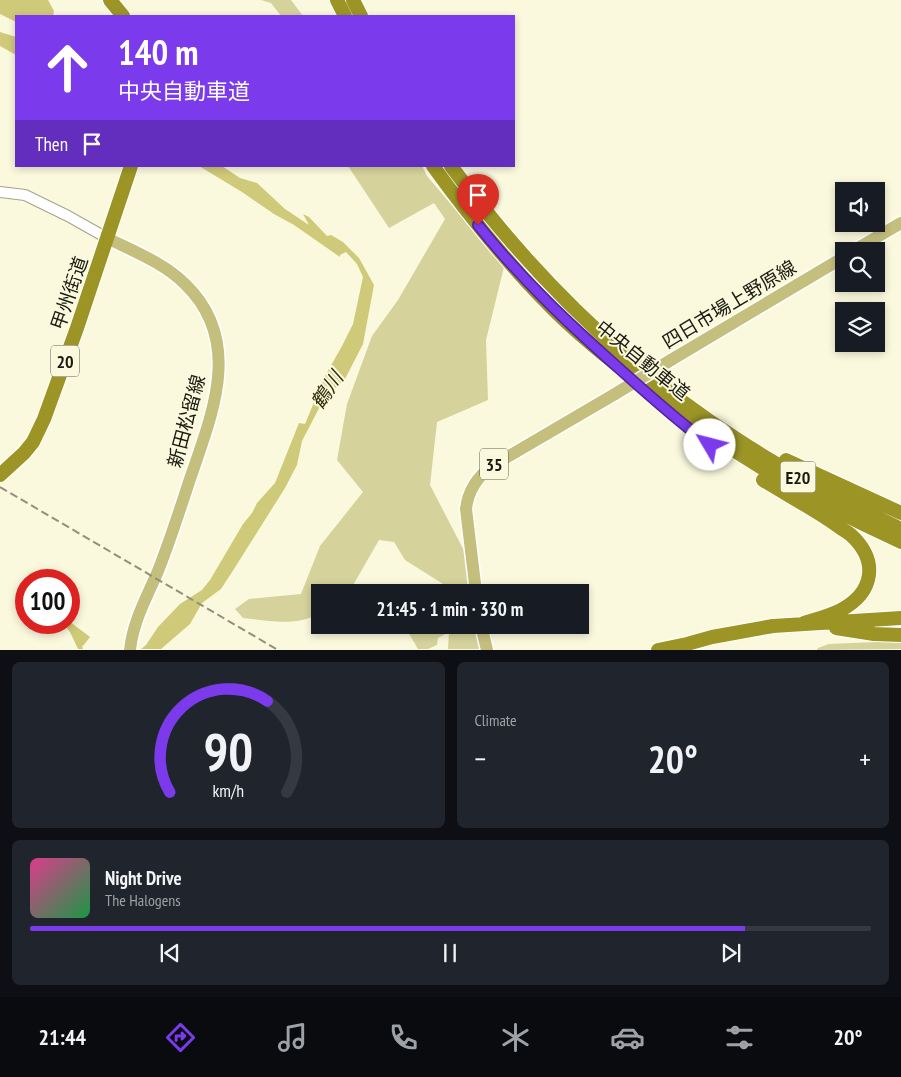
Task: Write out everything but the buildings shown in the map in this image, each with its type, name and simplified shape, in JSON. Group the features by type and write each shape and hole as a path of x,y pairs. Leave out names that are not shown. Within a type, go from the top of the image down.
{"highway":[{"path":"110,0 122,15"},
{"path":"337,0 344,15"},
{"path":"353,0 360,15"},
{"name":"甲州街道","path":"2,474 24,454 33,442 44,419 132,167"},
{"name":"中央自動車道","path":"434,167 460,204 513,267 542,298 605,356 689,421 743,458 828,506 901,542"},
{"name":"中央自動車道","path":"452,167 499,229 569,304 626,357 737,440 806,481 901,529"},
{"path":"605,356 685,426 722,454 823,516 850,534 858,542 867,558 870,571 862,594 831,615 804,623"},
{"path":"702,415 751,443 901,513"},
{"path":"658,650 688,644 712,636 773,626 901,618"},
{"path":"683,650 789,633 901,623"},
{"path":"836,628 874,634 901,635"}],"main road":[{"path":"868,242 901,223"},
{"name":"新田松留線","path":"107,238 160,265 185,283 208,314 217,342 220,362 216,398 207,429 158,571 134,629 130,650"},
{"name":"四日市場上野原線","path":"475,584 466,509 469,496 477,479 492,466 835,262"},
{"path":"483,634 487,650"}],"street":[{"path":"0,192 25,195 107,238"}],"shaded area":[{"path":"261,0 291,0 302,15 280,15 271,3"},
{"path":"349,167 422,167 427,176 504,267 486,340 488,400 437,422 430,485 473,568 475,584 443,584 405,560 394,542 379,540 354,584 311,584 311,617 283,622 243,618 235,609 249,599 301,594 320,546 363,492 337,460 347,404 372,336 398,300 445,219 434,203 389,228"},
{"path":"409,634 445,634 438,638 437,645 428,649 418,649"},
{"path":"449,634 483,634 487,649 448,649"},
{"path":"901,641 901,649 817,650 829,644"}],"water":[{"path":"0,0 48,0 54,11 53,15 15,15 15,22 0,14"},
{"path":"0,32 15,37 15,54 0,46"},
{"name":"鶴川","path":"201,167 224,167 240,178 257,183 285,209 309,225 303,214 309,217 327,236 331,235 343,242 359,258 374,285 363,344 345,379 335,388 328,391 302,441 297,465 285,488 221,589 202,603 190,624 161,649 141,649 146,645 158,627 180,604 202,590 257,503 275,483 299,423 305,424 325,376 353,324 363,277 357,264 346,252 340,255 340,257"},
{"path":"80,629 90,637 82,645 83,649 78,649 71,634 80,634"}],"railway":[{"path":"0,487 278,650"}],"route":[{"path":"478,225 542,298 574,329 685,426 710,445"}]}
